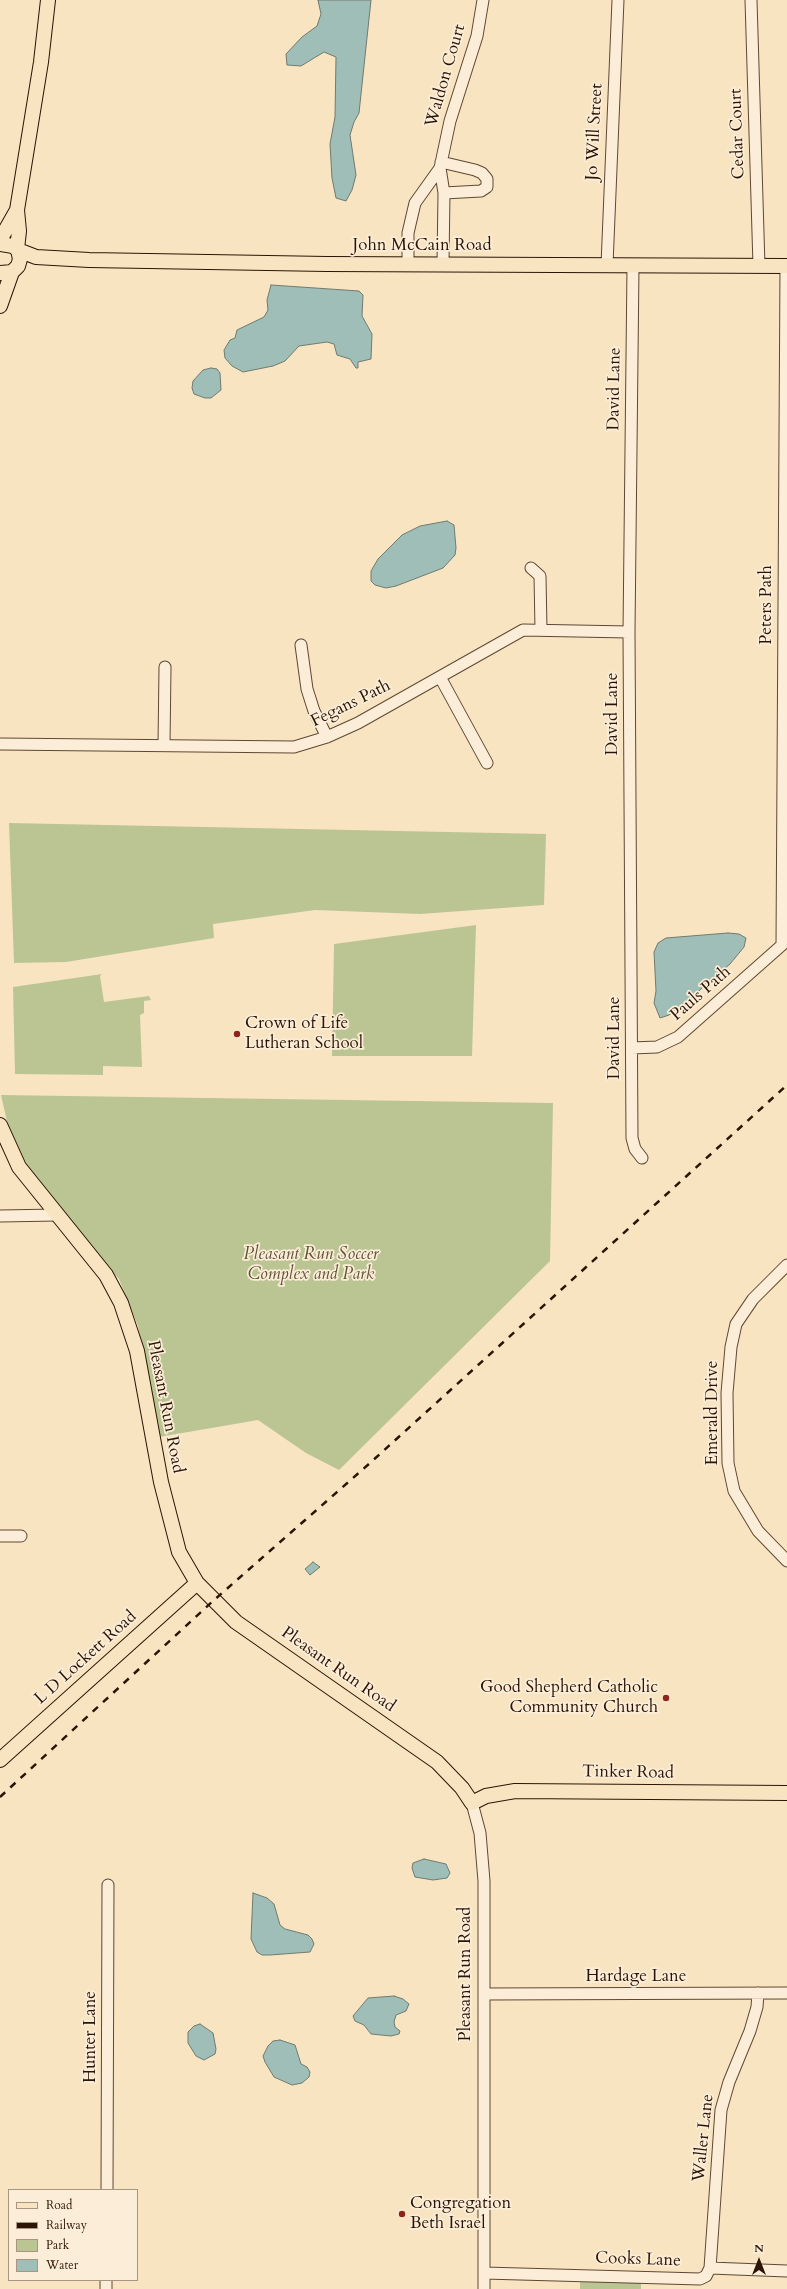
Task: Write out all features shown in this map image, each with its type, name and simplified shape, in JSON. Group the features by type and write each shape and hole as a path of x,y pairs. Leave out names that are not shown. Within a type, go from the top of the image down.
{"main road":[{"path":"0,306 20,259 17,250 19,231 17,210 41,62 48,0"},
{"path":"2,235 17,210"},
{"name":"John McCain Road","path":"0,244 10,244 17,250 36,257 56,259 408,264 787,266"},
{"name":"John McCain Road","path":"13,273 56,259"},
{"name":"Pleasant Run Road","path":"0,1125 19,1167 106,1275 121,1302 137,1351 172,1533 179,1552 196,1583 236,1622 437,1762 462,1788 472,1803"},
{"name":"L D Lockett Road","path":"0,1760 196,1583"},
{"name":"Tinker Road","path":"472,1803 486,1796 515,1791 787,1793"}],"street":[{"name":"Waldon Court","path":"408,264 408,233 415,203 440,165 450,121 477,36 483,0"},
{"name":"Jo Will Street","path":"607,265 618,0"},
{"name":"Cedar Court","path":"751,0 759,266"},
{"name":"Waldon Court","path":"440,165 444,193 443,264"},
{"path":"440,165 476,170 482,173 487,179 487,187 481,191 444,193"},
{"name":"David Lane","path":"633,266 629,632 632,1138 635,1149 642,1158"},
{"name":"Peters Path","path":"782,945 787,266"},
{"path":"531,568 540,576 541,630"},
{"name":"Fegans Path","path":"0,744 294,747 327,737 358,723 524,630 629,632"},
{"path":"301,645 307,689 314,711 327,737"},
{"path":"164,745 165,667"},
{"path":"440,677 487,763"},
{"name":"Pauls Path","path":"632,1048 657,1046 678,1037 782,945"},
{"path":"0,1216 57,1215"},
{"name":"Emerald Drive","path":"787,1265 753,1299 736,1324 731,1347 727,1393 728,1463 734,1491 758,1531 787,1561"},
{"path":"0,1536 20,1536"},
{"name":"Pleasant Run Road","path":"472,1803 480,1833 484,1881 484,2289"},
{"name":"Hunter Lane","path":"107,2189 108,1885"},
{"name":"Waller Lane","path":"710,2268 721,2110 729,2082 750,2031 757,2007 758,1993"},
{"name":"Hardage Lane","path":"485,1994 787,1993"},
{"path":"710,2268 787,2271"},
{"name":"Cooks Lane","path":"484,2273 700,2279 706,2276 710,2268"}],"green space":[{"path":"9,823 546,834 544,905 420,914 315,910 213,924 214,938 66,962 14,963"},
{"path":"476,925 472,1056 332,1056 334,944"},
{"path":"102,974 100,976 104,1002 149,996 151,1000 144,1001 144,1013 140,1015 142,1067 103,1066 103,1075 15,1074 13,987"},
{"name":"Pleasant Run Soccer Complex and Park","path":"1,1095 553,1103 550,1261 339,1470 306,1453 258,1420 159,1437 138,1326 119,1279 71,1227 13,1148"},
{"path":"580,2279 641,2281 641,2289 580,2289"}],"water":[{"path":"318,0 371,0 359,113 354,122 350,135 356,175 352,190 346,201 336,198 332,178 330,144 335,117 336,57 324,52 301,66 287,65 286,54 302,37 317,26 321,14"},
{"path":"271,285 359,291 363,295 362,316 372,334 371,359 358,362 358,368 356,368 350,359 337,355 334,344 327,342 299,346 285,361 273,366 243,372 232,366 225,358 224,350 230,340 235,338 237,330 264,317 268,310 267,300"},
{"path":"211,368 217,369 220,373 221,390 211,398 205,398 194,394 192,388 193,381 203,370"},
{"path":"447,521 454,525 456,548 455,555 443,568 396,586 386,588 375,585 371,581 371,571 378,559 402,535 420,526"},
{"path":"728,933 739,934 746,938 744,947 730,964 687,1001 669,1015 660,1018 654,1003 656,991 654,952 658,943 666,938"},
{"path":"313,1562 320,1567 310,1575 305,1569"},
{"path":"424,1859 446,1864 450,1873 447,1878 433,1880 415,1877 412,1868 413,1863"},
{"path":"253,1893 267,1898 274,1904 280,1925 285,1929 308,1935 312,1939 314,1944 310,1952 262,1955 257,1952 251,1939"},
{"path":"394,1996 403,1999 409,2004 406,2011 396,2015 394,2022 395,2027 400,2031 399,2034 391,2036 371,2034 364,2025 355,2021 353,2016 368,1998"},
{"path":"200,2024 213,2033 216,2049 215,2054 204,2060 196,2056 188,2043 188,2032 194,2026"},
{"path":"280,2040 295,2045 301,2064 307,2067 310,2072 309,2077 302,2083 292,2085 274,2077 265,2062 263,2056 268,2046 273,2041"}],"railway":[{"path":"0,1797 213,1601 370,1463 787,1085"}],"place":[{"name":"Crown of Life Lutheran School","path":"237,1034"},
{"name":"Good Shepherd Catholic Community Church","path":"666,1698"},
{"name":"Congregation Beth Israel","path":"402,2214"}]}
